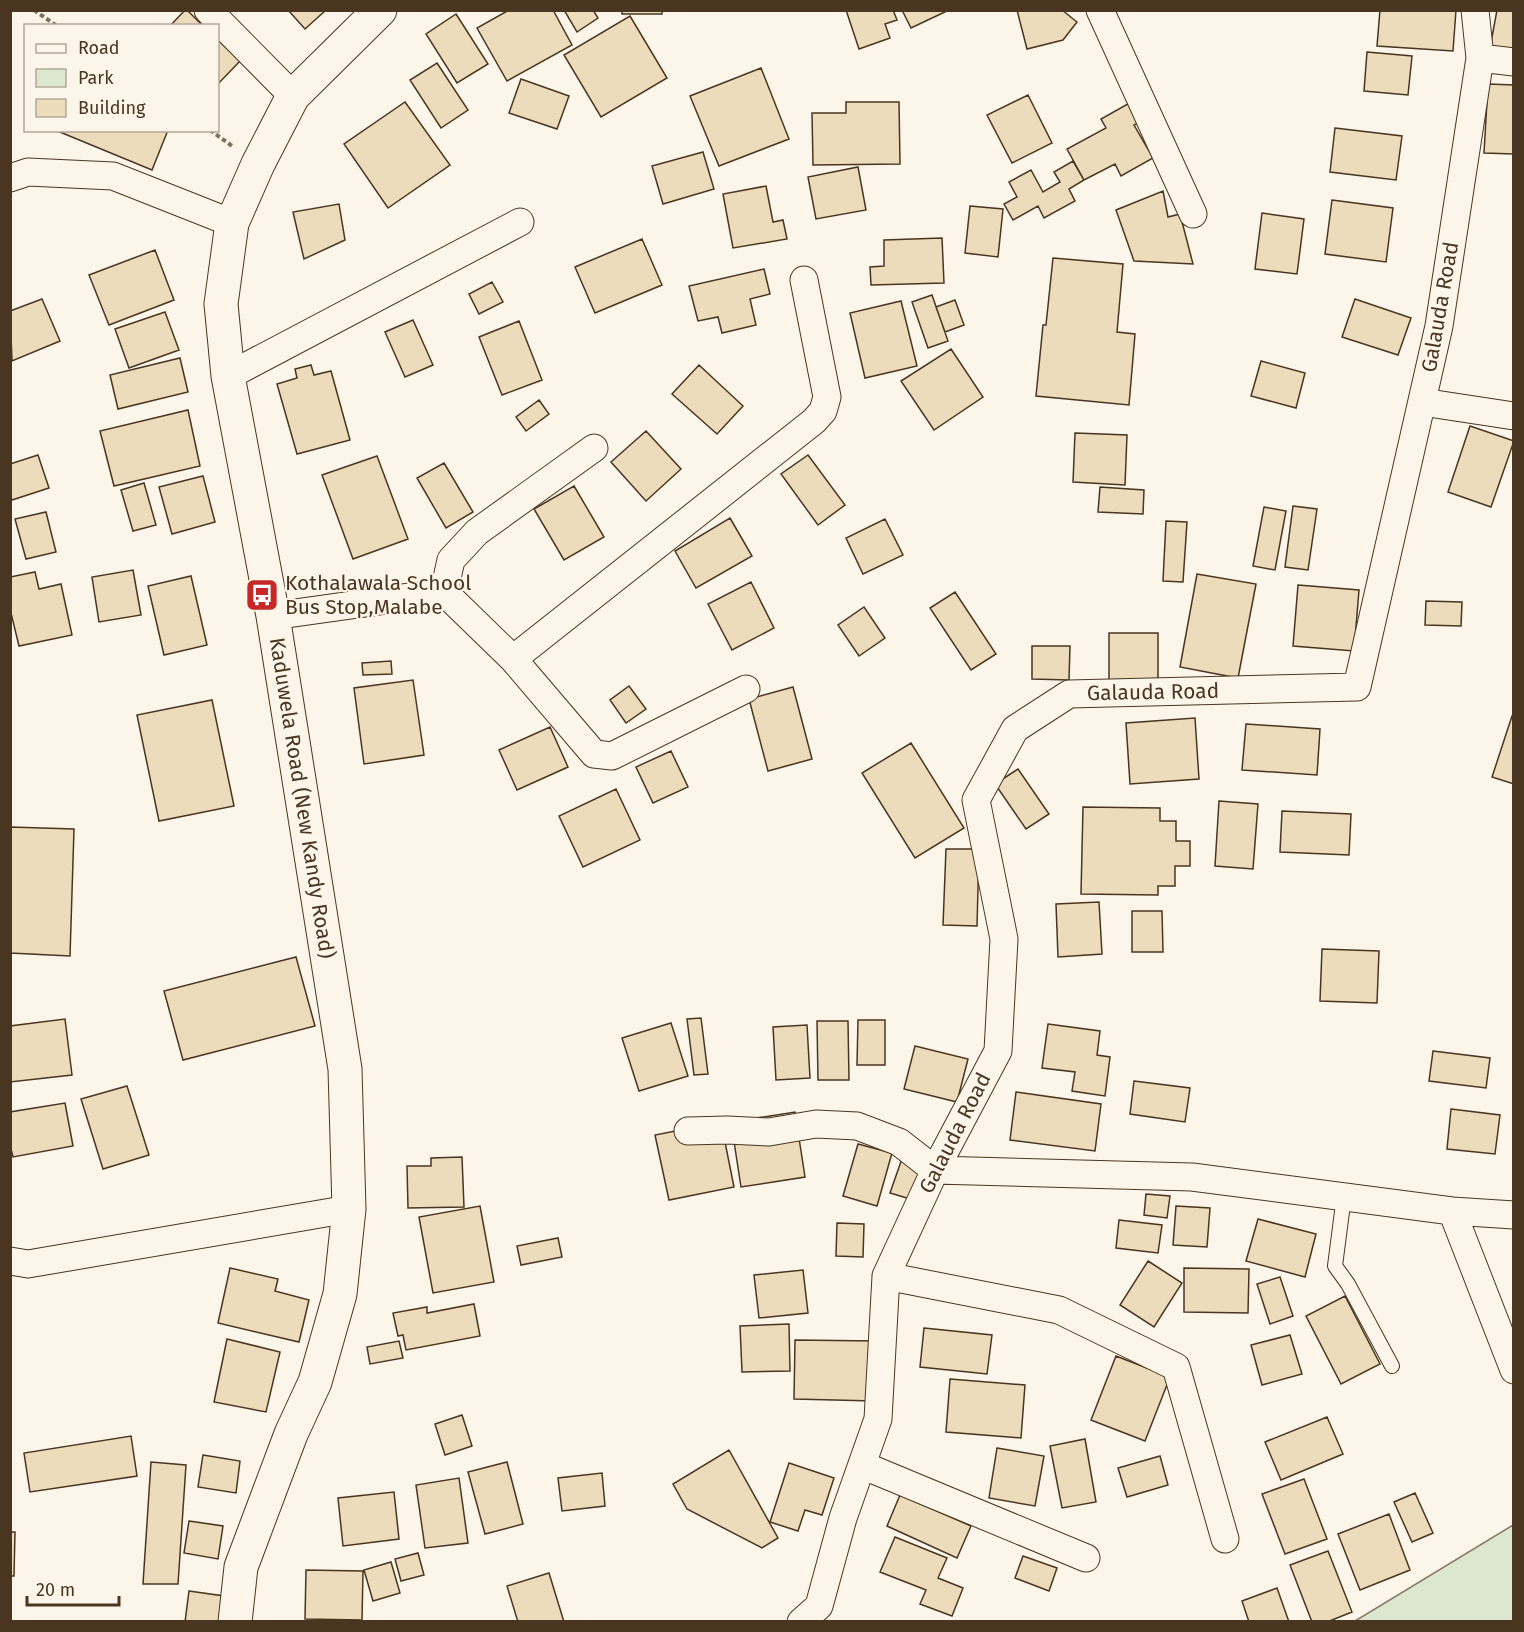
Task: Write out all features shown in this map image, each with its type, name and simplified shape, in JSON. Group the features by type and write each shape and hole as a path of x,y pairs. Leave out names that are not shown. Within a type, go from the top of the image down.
{"main road":[{"name":"Kaduwela Road (New Kandy Road)","path":"235,1622 241,1566 291,1434 315,1382 340,1294 349,1209 345,1069 273,616 228,376 220,304 232,223 258,164 293,96 380,10"}],"street":[{"path":"208,10 293,96"},
{"path":"1100,10 1193,214"},
{"name":"Galauda Road","path":"801,1622 819,1606 843,1518 878,1419 886,1276 934,1170 998,1051 1004,939 976,800 1015,729 1069,694 1357,687 1439,326 1480,58 1474,10"},
{"path":"1480,58 1514,62"},
{"path":"10,178 28,172 113,176 232,223"},
{"path":"228,376 520,222"},
{"path":"513,659 805,429 823,411 827,397 804,280"},
{"path":"1422,402 1514,416"},
{"path":"444,592 451,560 477,532 594,448"},
{"path":"444,592 513,659 594,754 612,756 746,689"},
{"path":"273,616 444,592"},
{"path":"688,1131 770,1132 816,1124 857,1126 899,1142 934,1170 1192,1177 1452,1211 1514,1215"},
{"path":"10,1261 28,1264 349,1209"},
{"path":"1452,1211 1514,1370"},
{"path":"886,1276 1059,1310 1176,1367 1225,1539"},
{"path":"862,1465 1086,1558"}],"lane":[{"path":"1344,1196 1335,1266 1348,1284 1392,1366"}],"path":[{"path":"34,10 54,24"}],"green space":[{"path":"1513,1525 1513,1621 1355,1621"}],"building":[{"path":"187,10 201,24 172,24"},
{"path":"288,10 326,10 305,29"},
{"path":"509,10 553,10 572,45 507,81 477,28"},
{"path":"564,10 593,10 598,18 577,32"},
{"path":"622,10 662,10 662,14 622,14"},
{"path":"846,10 893,10 897,20 885,24 890,38 859,49"},
{"path":"902,10 949,10 911,28"},
{"path":"1017,10 1062,10 1077,22 1063,40 1027,49"},
{"path":"1380,10 1456,10 1453,51 1377,46"},
{"path":"1497,10 1514,10 1514,52 1490,48"},
{"path":"456,14 488,64 457,83 426,34"},
{"path":"630,16 667,78 601,117 564,55"},
{"path":"219,41 240,61 219,83"},
{"path":"1367,52 1412,56 1408,95 1364,91"},
{"path":"437,63 468,110 441,128 410,80"},
{"path":"761,68 789,139 719,166 690,96"},
{"path":"521,79 569,96 557,129 509,113"},
{"path":"1488,84 1514,85 1514,154 1484,153"},
{"path":"1028,95 1052,143 1012,163 987,115"},
{"path":"1133,101 1144,120 1134,125 1153,158 1121,176 1115,164 1084,180 1067,149 1106,128 1101,119"},
{"path":"405,102 450,165 388,208 344,144"},
{"path":"846,102 899,102 900,164 813,165 812,113 846,113"},
{"path":"1335,128 1402,136 1396,180 1330,172"},
{"path":"60,132 167,132 152,170"},
{"path":"703,152 714,189 663,204 652,166"},
{"path":"1073,161 1084,180 1069,189 1075,201 1044,218 1038,206 1013,220 1004,204 1017,197 1009,182 1031,170 1043,192 1060,182 1054,172"},
{"path":"858,167 866,210 816,219 808,177"},
{"path":"766,186 773,222 783,220 787,239 733,248 723,194"},
{"path":"1163,191 1168,217 1180,214 1193,264 1134,261 1116,210"},
{"path":"1332,200 1393,208 1386,262 1325,254"},
{"path":"339,204 345,240 304,259 293,212"},
{"path":"970,206 1003,209 998,257 965,253"},
{"path":"1262,213 1304,219 1297,274 1255,269"},
{"path":"942,238 944,283 871,285 870,267 884,266 884,240"},
{"path":"642,239 662,285 595,313 575,267"},
{"path":"155,250 174,300 109,325 89,275"},
{"path":"1053,258 1123,264 1117,332 1135,334 1129,405 1036,396"},
{"path":"764,269 770,294 750,299 756,325 722,333 718,317 698,321 689,286"},
{"path":"492,282 503,302 479,314 469,294"},
{"path":"932,295 948,341 928,348 912,302"},
{"path":"42,299 60,341 12,361 10,311"},
{"path":"1355,299 1411,318 1398,355 1342,337"},
{"path":"955,300 964,325 945,332 936,307"},
{"path":"901,301 917,366 865,378 850,313"},
{"path":"165,312 179,350 129,368 115,329"},
{"path":"413,320 433,365 405,377 385,332"},
{"path":"519,321 542,380 502,395 479,337"},
{"path":"951,349 983,397 934,430 901,381"},
{"path":"180,358 188,392 118,409 110,375"},
{"path":"1261,361 1305,373 1296,408 1251,396"},
{"path":"311,365 314,375 331,371 350,440 297,454 277,384 297,378 295,369"},
{"path":"699,365 743,406 717,434 672,394"},
{"path":"539,400 549,414 526,431 516,417"},
{"path":"188,410 200,466 114,486 100,431"},
{"path":"1470,426 1514,441 1491,507 1448,492"},
{"path":"646,431 681,469 646,501 611,462"},
{"path":"1075,433 1127,435 1125,485 1073,482"},
{"path":"38,455 49,488 12,500 10,464"},
{"path":"808,455 845,505 818,525 781,474"},
{"path":"377,456 408,539 353,559 322,475"},
{"path":"444,463 473,512 446,528 417,478"},
{"path":"203,476 215,522 172,534 159,487"},
{"path":"144,483 156,525 133,531 121,490"},
{"path":"574,486 604,537 564,560 534,509"},
{"path":"1100,487 1144,490 1143,514 1098,512"},
{"path":"1293,506 1317,509 1308,570 1285,567"},
{"path":"1264,507 1286,511 1275,570 1253,566"},
{"path":"46,512 56,552 26,559 15,519"},
{"path":"730,518 752,556 696,588 675,551"},
{"path":"885,519 903,555 863,574 846,538"},
{"path":"1166,521 1187,522 1183,582 1163,581"},
{"path":"133,570 141,615 99,622 92,577"},
{"path":"35,572 39,589 61,584 72,635 19,646 10,609 10,577"},
{"path":"1197,574 1256,584 1238,678 1180,667"},
{"path":"191,576 207,645 164,655 148,586"},
{"path":"751,582 774,628 732,650 708,604"},
{"path":"1298,585 1359,590 1354,651 1293,646"},
{"path":"955,592 996,654 971,670 930,608"},
{"path":"1426,601 1462,602 1461,626 1425,625"},
{"path":"864,607 885,638 859,656 838,625"},
{"path":"1109,633 1158,633 1158,681 1109,681"},
{"path":"1032,646 1070,646 1069,680 1032,679"},
{"path":"391,661 392,674 363,675 362,663"},
{"path":"413,680 424,755 364,764 354,688"},
{"path":"629,686 646,709 626,723 610,700"},
{"path":"793,687 812,759 768,771 749,699"},
{"path":"212,700 234,806 159,821 137,715"},
{"path":"1512,716 1514,716 1514,784 1492,777"},
{"path":"1195,718 1199,779 1130,784 1126,723"},
{"path":"1246,724 1320,729 1317,775 1242,770"},
{"path":"550,727 568,767 517,790 499,750"},
{"path":"911,743 964,828 915,858 862,773"},
{"path":"671,751 688,787 653,803 636,767"},
{"path":"1018,769 1049,814 1026,829 995,784"},
{"path":"616,789 640,840 583,867 559,816"},
{"path":"1219,801 1258,804 1253,869 1215,866"},
{"path":"1083,807 1160,808 1160,821 1176,821 1176,841 1190,841 1190,866 1175,866 1175,886 1158,886 1158,895 1081,894"},
{"path":"1282,811 1351,814 1349,855 1280,852"},
{"path":"10,827 74,829 70,956 10,953"},
{"path":"946,849 979,849 977,926 943,925"},
{"path":"1099,902 1102,954 1058,957 1056,904"},
{"path":"1132,911 1162,911 1163,952 1132,952"},
{"path":"1322,949 1379,951 1377,1003 1320,1001"},
{"path":"296,957 315,1026 183,1060 164,991"},
{"path":"701,1018 708,1074 694,1075 687,1019"},
{"path":"65,1019 72,1075 10,1082 10,1026"},
{"path":"858,1020 885,1020 885,1065 857,1065"},
{"path":"817,1021 848,1021 849,1080 818,1080"},
{"path":"671,1023 688,1076 639,1091 622,1038"},
{"path":"1048,1024 1100,1031 1097,1055 1110,1057 1105,1096 1072,1091 1075,1072 1042,1068"},
{"path":"807,1025 810,1078 776,1080 773,1027"},
{"path":"915,1046 968,1059 957,1102 904,1089"},
{"path":"1433,1051 1490,1058 1486,1088 1429,1081"},
{"path":"1134,1081 1190,1088 1185,1122 1130,1114"},
{"path":"127,1086 149,1155 103,1169 81,1099"},
{"path":"1016,1092 1101,1104 1095,1151 1010,1140"},
{"path":"65,1103 73,1146 13,1157 10,1145 10,1112"},
{"path":"1451,1109 1500,1115 1495,1154 1447,1149"},
{"path":"795,1112 805,1177 741,1187 731,1122"},
{"path":"721,1122 734,1187 669,1200 655,1135"},
{"path":"858,1144 892,1153 877,1206 843,1196"},
{"path":"905,1150 931,1159 917,1201 890,1193"},
{"path":"462,1157 464,1207 408,1208 407,1166 431,1166 431,1158"},
{"path":"1146,1194 1170,1196 1167,1218 1144,1215"},
{"path":"480,1206 494,1282 433,1293 419,1217"},
{"path":"1176,1206 1210,1208 1207,1247 1173,1245"},
{"path":"1258,1219 1316,1234 1305,1277 1246,1261"},
{"path":"1119,1220 1162,1225 1158,1253 1116,1248"},
{"path":"837,1223 864,1224 863,1257 836,1256"},
{"path":"558,1238 562,1257 521,1265 517,1246"},
{"path":"1148,1261 1182,1283 1154,1327 1120,1305"},
{"path":"230,1268 278,1279 275,1291 309,1300 299,1342 218,1323"},
{"path":"1184,1268 1249,1269 1248,1313 1184,1312"},
{"path":"803,1270 808,1313 759,1318 754,1275"},
{"path":"1280,1277 1293,1316 1270,1324 1257,1284"},
{"path":"1345,1296 1380,1364 1341,1384 1306,1316"},
{"path":"474,1304 480,1336 406,1350 403,1335 398,1336 393,1313 427,1307 427,1313"},
{"path":"789,1324 790,1371 742,1372 740,1326"},
{"path":"924,1328 992,1335 987,1374 920,1367"},
{"path":"1290,1335 1302,1374 1262,1385 1251,1345"},
{"path":"227,1339 280,1352 266,1412 214,1402"},
{"path":"795,1340 875,1341 874,1401 794,1399"},
{"path":"399,1341 403,1358 370,1364 367,1347"},
{"path":"1116,1356 1170,1377 1145,1441 1091,1420"},
{"path":"950,1379 1025,1385 1021,1438 946,1432"},
{"path":"462,1415 472,1446 445,1455 435,1424"},
{"path":"1327,1417 1343,1454 1281,1480 1265,1442"},
{"path":"131,1436 137,1476 30,1492 24,1453"},
{"path":"1085,1439 1096,1502 1062,1508 1050,1446"},
{"path":"997,1448 1044,1456 1035,1506 989,1498"},
{"path":"729,1450 778,1538 762,1548 687,1509 673,1484"},
{"path":"203,1455 240,1461 236,1493 198,1487"},
{"path":"1160,1456 1168,1485 1127,1497 1118,1468"},
{"path":"151,1462 186,1465 178,1584 143,1584"},
{"path":"507,1462 523,1524 485,1534 468,1472"},
{"path":"789,1463 834,1478 822,1515 805,1510 798,1531 770,1522"},
{"path":"602,1473 605,1506 562,1511 558,1478"},
{"path":"459,1478 468,1543 425,1548 416,1485"},
{"path":"1304,1479 1327,1539 1285,1554 1262,1494"},
{"path":"394,1492 399,1539 343,1546 338,1498"},
{"path":"1415,1493 1433,1533 1412,1542 1394,1502"},
{"path":"900,1495 971,1526 957,1558 887,1526"},
{"path":"1389,1514 1410,1570 1360,1590 1338,1534"},
{"path":"189,1521 223,1526 218,1559 184,1553"},
{"path":"10,1532 15,1532 14,1576 10,1576"},
{"path":"895,1537 947,1558 938,1578 963,1588 952,1616 920,1604 926,1590 880,1572"},
{"path":"1328,1551 1352,1612 1327,1622 1312,1622 1290,1565"},
{"path":"418,1553 424,1575 401,1581 395,1559"},
{"path":"1023,1556 1057,1568 1049,1591 1015,1578"},
{"path":"391,1562 400,1593 373,1601 364,1570"},
{"path":"306,1570 363,1571 362,1620 305,1619"},
{"path":"549,1573 564,1622 518,1622 507,1586"},
{"path":"1277,1588 1289,1622 1249,1622 1242,1601"},
{"path":"189,1591 224,1596 220,1622 185,1622"}],"place":[{"name":"Kothalawala School Bus Stop,Malabe","path":"262,595"}]}
